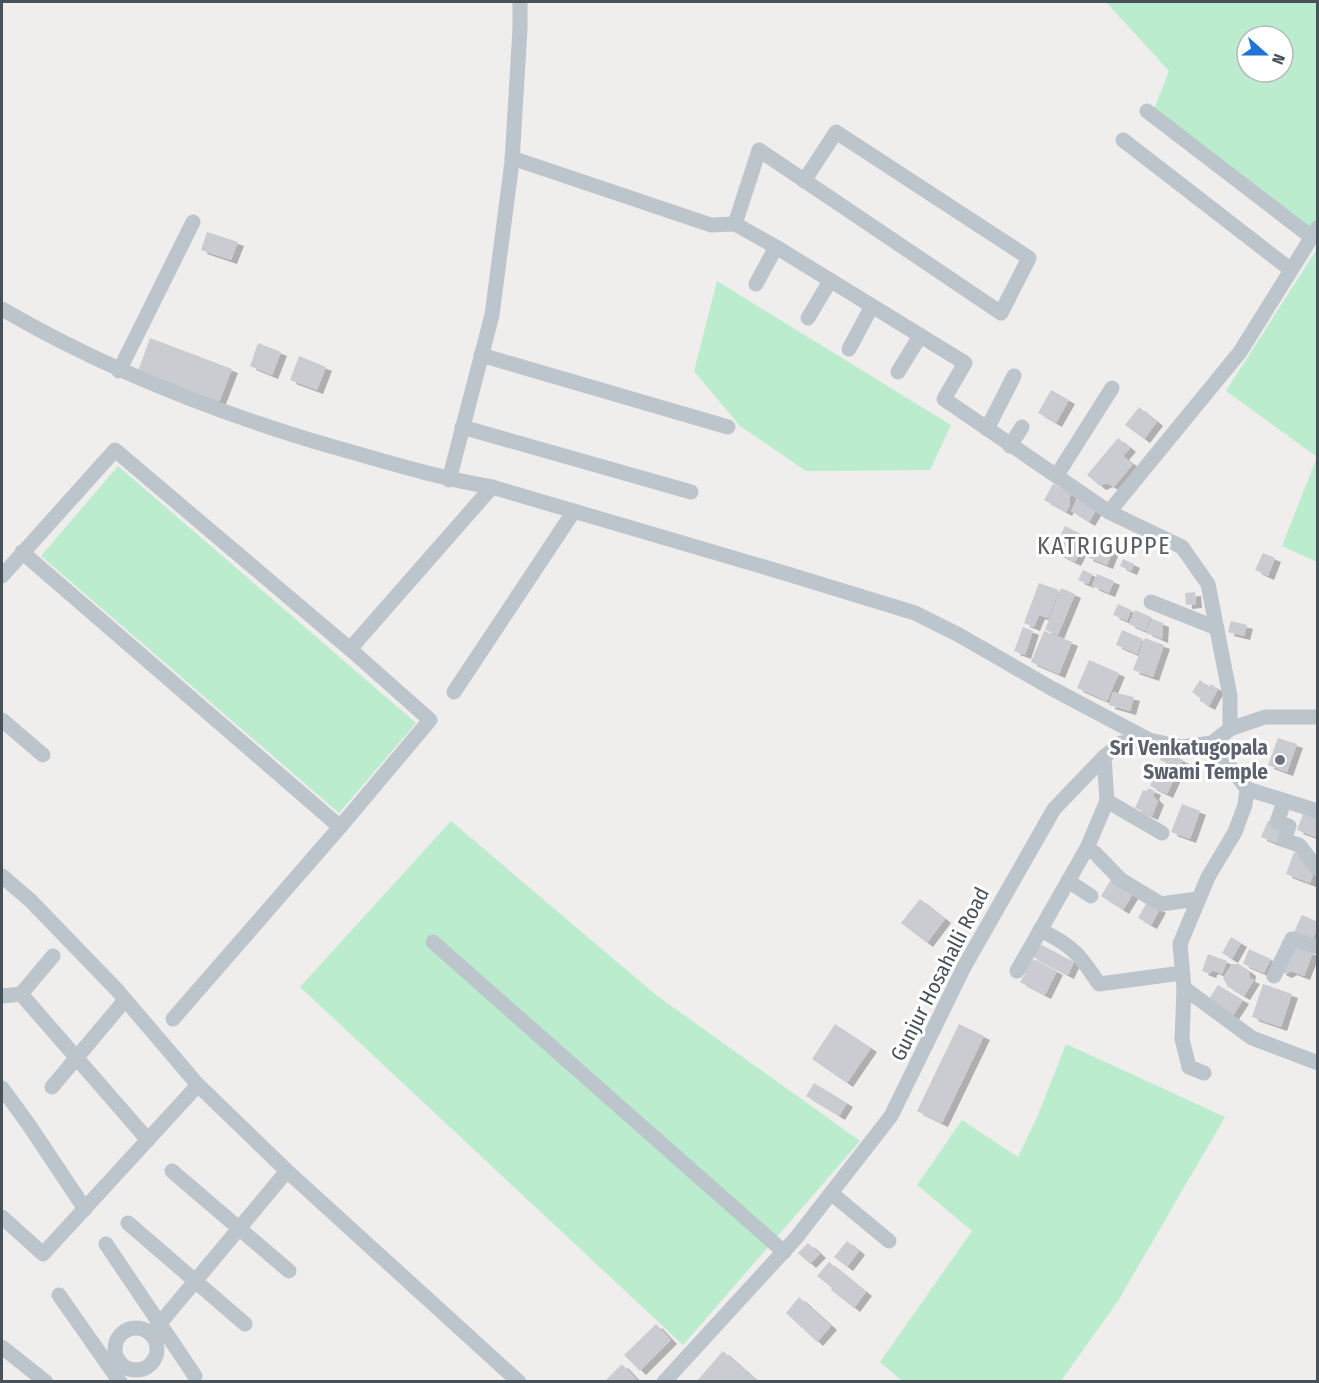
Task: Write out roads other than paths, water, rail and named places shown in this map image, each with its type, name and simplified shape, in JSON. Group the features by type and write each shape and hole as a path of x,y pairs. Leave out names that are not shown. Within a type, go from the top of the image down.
{"street":[{"path":"449,480 492,315 512,158 520,2"},
{"path":"1109,512 1240,352 1314,231 1147,111"},
{"path":"735,224 759,150 804,181 1001,313 1029,258 836,132 804,181"},
{"path":"1123,141 1291,270"},
{"path":"512,158 711,225 735,224 965,363 944,399 1109,512 1182,547 1208,584 1230,696 1230,729"},
{"path":"119,370 193,222"},
{"path":"756,284 776,247"},
{"path":"808,318 830,281"},
{"path":"849,349 872,306"},
{"path":"2,309 44,333 119,370 220,410 295,435 449,480 492,487 915,613 1149,740"},
{"path":"898,372 920,336"},
{"path":"481,355 728,426"},
{"path":"987,429 1014,376"},
{"path":"1057,475 1112,388"},
{"path":"1010,446 1022,427"},
{"path":"462,428 691,492"},
{"path":"2,576 115,450 350,649 430,720 173,1019"},
{"path":"350,649 492,487"},
{"path":"454,692 574,511"},
{"path":"22,552 340,827"},
{"path":"1151,602 1217,628"},
{"path":"1317,717 1265,717 1230,729 1212,743 1247,789 1317,811"},
{"path":"2,720 43,755"},
{"name":"Gunjur Hosahalli Road","path":"664,1382 784,1252 891,1116 964,967 1054,809 1104,757 1122,743 1149,740 1182,747 1212,743"},
{"path":"1017,971 1087,848 1107,801 1104,757"},
{"path":"1204,1073 1189,1067 1182,1039 1183,980 1180,944 1197,899 1235,832 1245,805 1247,789"},
{"path":"1107,801 1162,833"},
{"path":"1284,802 1277,822 1288,826 1284,840 1299,845 1317,869"},
{"path":"1087,848 1095,852 1121,880 1161,904 1197,899"},
{"path":"2,876 31,901 125,1000 198,1085 287,1171 519,1382"},
{"path":"1068,881 1091,896"},
{"path":"1040,930 1064,941 1084,961 1099,984 1183,980 1252,1038 1317,1063"},
{"path":"1274,976 1292,939 1317,947"},
{"path":"433,942 784,1252"},
{"path":"2,996 21,994 53,956"},
{"path":"21,994 148,1140"},
{"path":"52,1087 125,1000"},
{"path":"2,1217 43,1254 198,1085"},
{"path":"2,1088 85,1209"},
{"path":"172,1171 290,1271"},
{"path":"114,1374 116,1348 121,1336 132,1329 155,1329 287,1171"},
{"path":"831,1193 889,1242"},
{"path":"128,1223 245,1324"},
{"path":"106,1244 155,1329 195,1376"},
{"path":"59,1295 114,1374"},
{"path":"114,1374 130,1369 144,1369 150,1365 157,1354 155,1329"},
{"path":"2,1347 46,1382"}],"place":[{"name":"Sri Venkatugopala Swami Temple","path":"1280,760"}],"district":[{"name":"KATRIGUPPE","path":"1104,546"}]}
